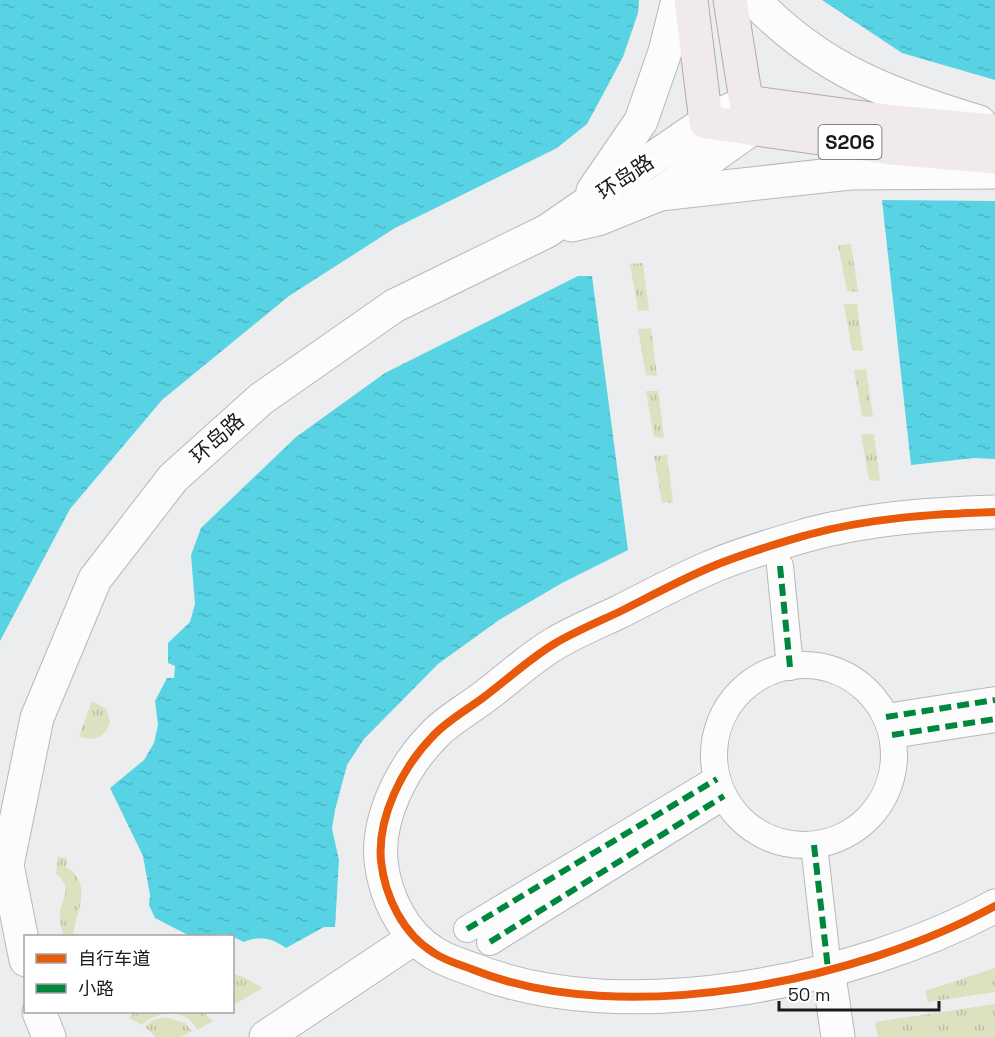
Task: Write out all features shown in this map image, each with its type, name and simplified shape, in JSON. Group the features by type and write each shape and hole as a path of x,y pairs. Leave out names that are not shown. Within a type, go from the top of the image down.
{"main road":[{"path":"582,207 640,122 665,51 678,0"},
{"path":"691,0 706,122"},
{"path":"660,194 749,116 730,0"},
{"path":"754,0 775,22 811,51 857,78 918,104 995,125"},
{"name":"S206","path":"706,122 749,116 894,122 995,131"},
{"name":"S206","path":"749,116 891,148 995,158"},
{"name":"环岛路","path":"24,950 7,865 37,718 95,579 173,478 261,399 394,306 547,231 706,122"},
{"path":"547,231 598,219 660,194 850,173 995,172"},
{"path":"995,512 921,514 809,534 712,566 554,644 433,736 409,768 385,815 381,833 381,862 388,895 414,938 436,955 506,982 566,993 670,997 780,982 880,957 971,919 995,906"},
{"path":"266,1037 414,938"},
{"path":"828,969 838,1037"},
{"path":"26,1037 30,1013"},
{"path":"40,1013 49,1037"}],"street":[{"path":"780,566 790,667"},
{"path":"809,665 832,670 854,681 872,697 889,726 894,757 891,779 882,800 869,818 852,831 814,845 783,842 759,833 733,811 721,788 714,755 716,739 727,709 742,690 762,676 790,667 809,665"},
{"path":"889,726 995,700"},
{"path":"889,726 995,719"},
{"path":"466,929 721,788"},
{"path":"490,942 721,788"},
{"path":"814,845 828,969"}],"green space":[{"path":"851,244 858,292 847,291 838,245"},
{"path":"643,263 649,311 638,310 630,264"},
{"path":"844,304 857,304 863,351 852,350"},
{"path":"651,328 657,376 646,375 638,329"},
{"path":"866,369 873,417 862,416 854,370"},
{"path":"646,391 658,391 664,438 654,437"},
{"path":"861,434 874,434 880,481 869,480"},
{"path":"667,455 673,503 662,502 654,456"},
{"path":"92,701 106,709 110,721 102,735 90,739 79,736"},
{"path":"58,857 67,858 66,867 79,881 81,898 73,935 63,935 60,912 66,888 56,874"},
{"path":"995,968 995,992 928,1002 925,991"},
{"path":"234,974 263,988 234,1004"},
{"path":"995,1004 995,1037 878,1037 875,1022"},
{"path":"133,1013 172,1013 156,1016 142,1025 129,1018"},
{"path":"172,1013 204,1013 213,1021 197,1030 186,1017"},
{"path":"165,1017 185,1023 192,1031 181,1037 156,1037 145,1027 151,1021"}],"water":[{"path":"0,0 639,0 638,13 623,57 587,124 557,148 395,228 289,296 162,400 70,509 0,641"},
{"path":"822,0 995,0 995,80 902,53"},
{"path":"882,200 995,201 995,459 974,458 911,465"},
{"path":"578,276 592,276 628,550 562,583 499,620 438,664 364,739 347,765 332,829 339,860 335,927 324,927 286,948 266,939 244,942 234,937 234,935 227,934 188,935 155,918 149,905 150,895 143,856 110,788 144,760 154,743 158,725 155,701 167,678 174,678 175,666 168,663 168,643 190,622 195,604 191,555 201,528 296,437 385,373"}],"marked path":[{"path":"780,566 790,667"},
{"path":"886,717 995,700"},
{"path":"892,735 995,719"},
{"path":"467,929 717,779"},
{"path":"490,942 724,796"},
{"path":"814,845 828,969"}],"cycle path":[{"path":"995,512 877,521 807,535 734,558 699,572 578,631 536,656 432,737 411,763 394,794 387,811 381,845 383,875 391,901 413,936 434,953 474,970 534,988 599,996 668,996 739,989 809,975 877,956 939,933 995,906"}]}
